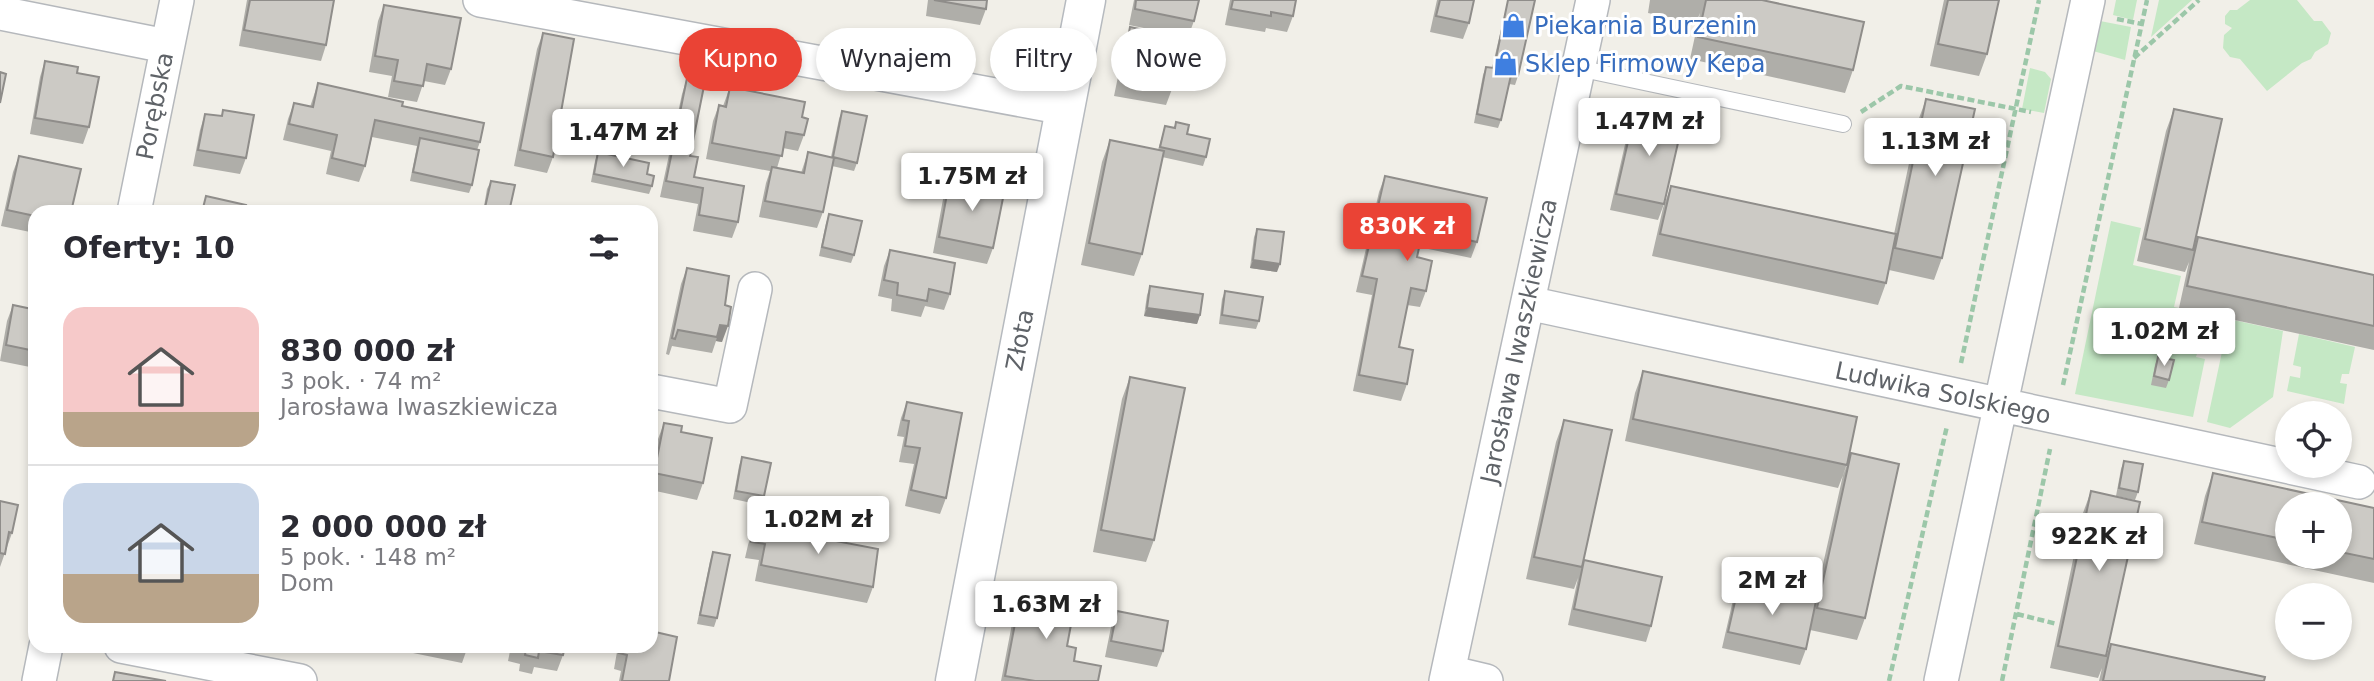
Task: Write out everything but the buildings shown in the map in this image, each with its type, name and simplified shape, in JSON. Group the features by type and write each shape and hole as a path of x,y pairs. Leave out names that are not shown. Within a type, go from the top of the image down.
{"street":[{"name":"Porębska","path":"135,205 177,0"},
{"path":"480,0 1065,108"},
{"name":"Złota","path":"955,681 1086,0"},
{"name":"Jarosława Iwaszkiewicza","path":"1447,677 1593,0"},
{"path":"1941,681 2062,120 2100,9"},
{"path":"0,13 166,46"},
{"path":"658,392 730,406 755,289"},
{"name":"Ludwika Solskiego","path":"1528,303 2359,482"},
{"path":"39,681 45,653"},
{"path":"157,653 300,681"},
{"path":"1447,677 1486,681"}],"lane":[{"path":"1578,68 1843,124"}],"path":[{"path":"1889,681 2039,0"},
{"path":"2002,681 2056,417 2147,0"},
{"path":"2134,58 2199,0"},
{"path":"2100,9 2142,24"},
{"path":"1843,124 1901,86 2016,108 2062,120"},
{"path":"2017,614 2057,624"}],"green space":[{"path":"2116,0 2137,0 2133,20 2113,15"},
{"path":"2159,0 2192,0 2151,37"},
{"path":"2250,0 2297,0 2314,21 2322,21 2331,33 2328,44 2267,91 2240,59 2230,57 2223,48 2224,35 2232,28 2225,24 2225,16 2230,10 2237,10"},
{"path":"2100,21 2131,27 2125,60 2093,51"},
{"path":"2030,68 2045,72 2051,79 2044,113 2022,109"},
{"path":"2111,221 2141,228 2133,265 2181,276 2174,307 2215,316 2208,349 2199,347 2196,357 2205,359 2193,417 2075,394"},
{"path":"2229,319 2283,331 2273,397 2230,428 2207,422"},
{"path":"2299,334 2355,347 2349,374 2342,374 2340,383 2347,384 2344,401 2331,401 2287,391 2290,376 2300,378 2301,367 2293,365"}],"place":[{"name":"Piekarnia Burzenin","path":"1514,26"},
{"name":"Sklep Firmowy Kepa","path":"1505,64"}]}
